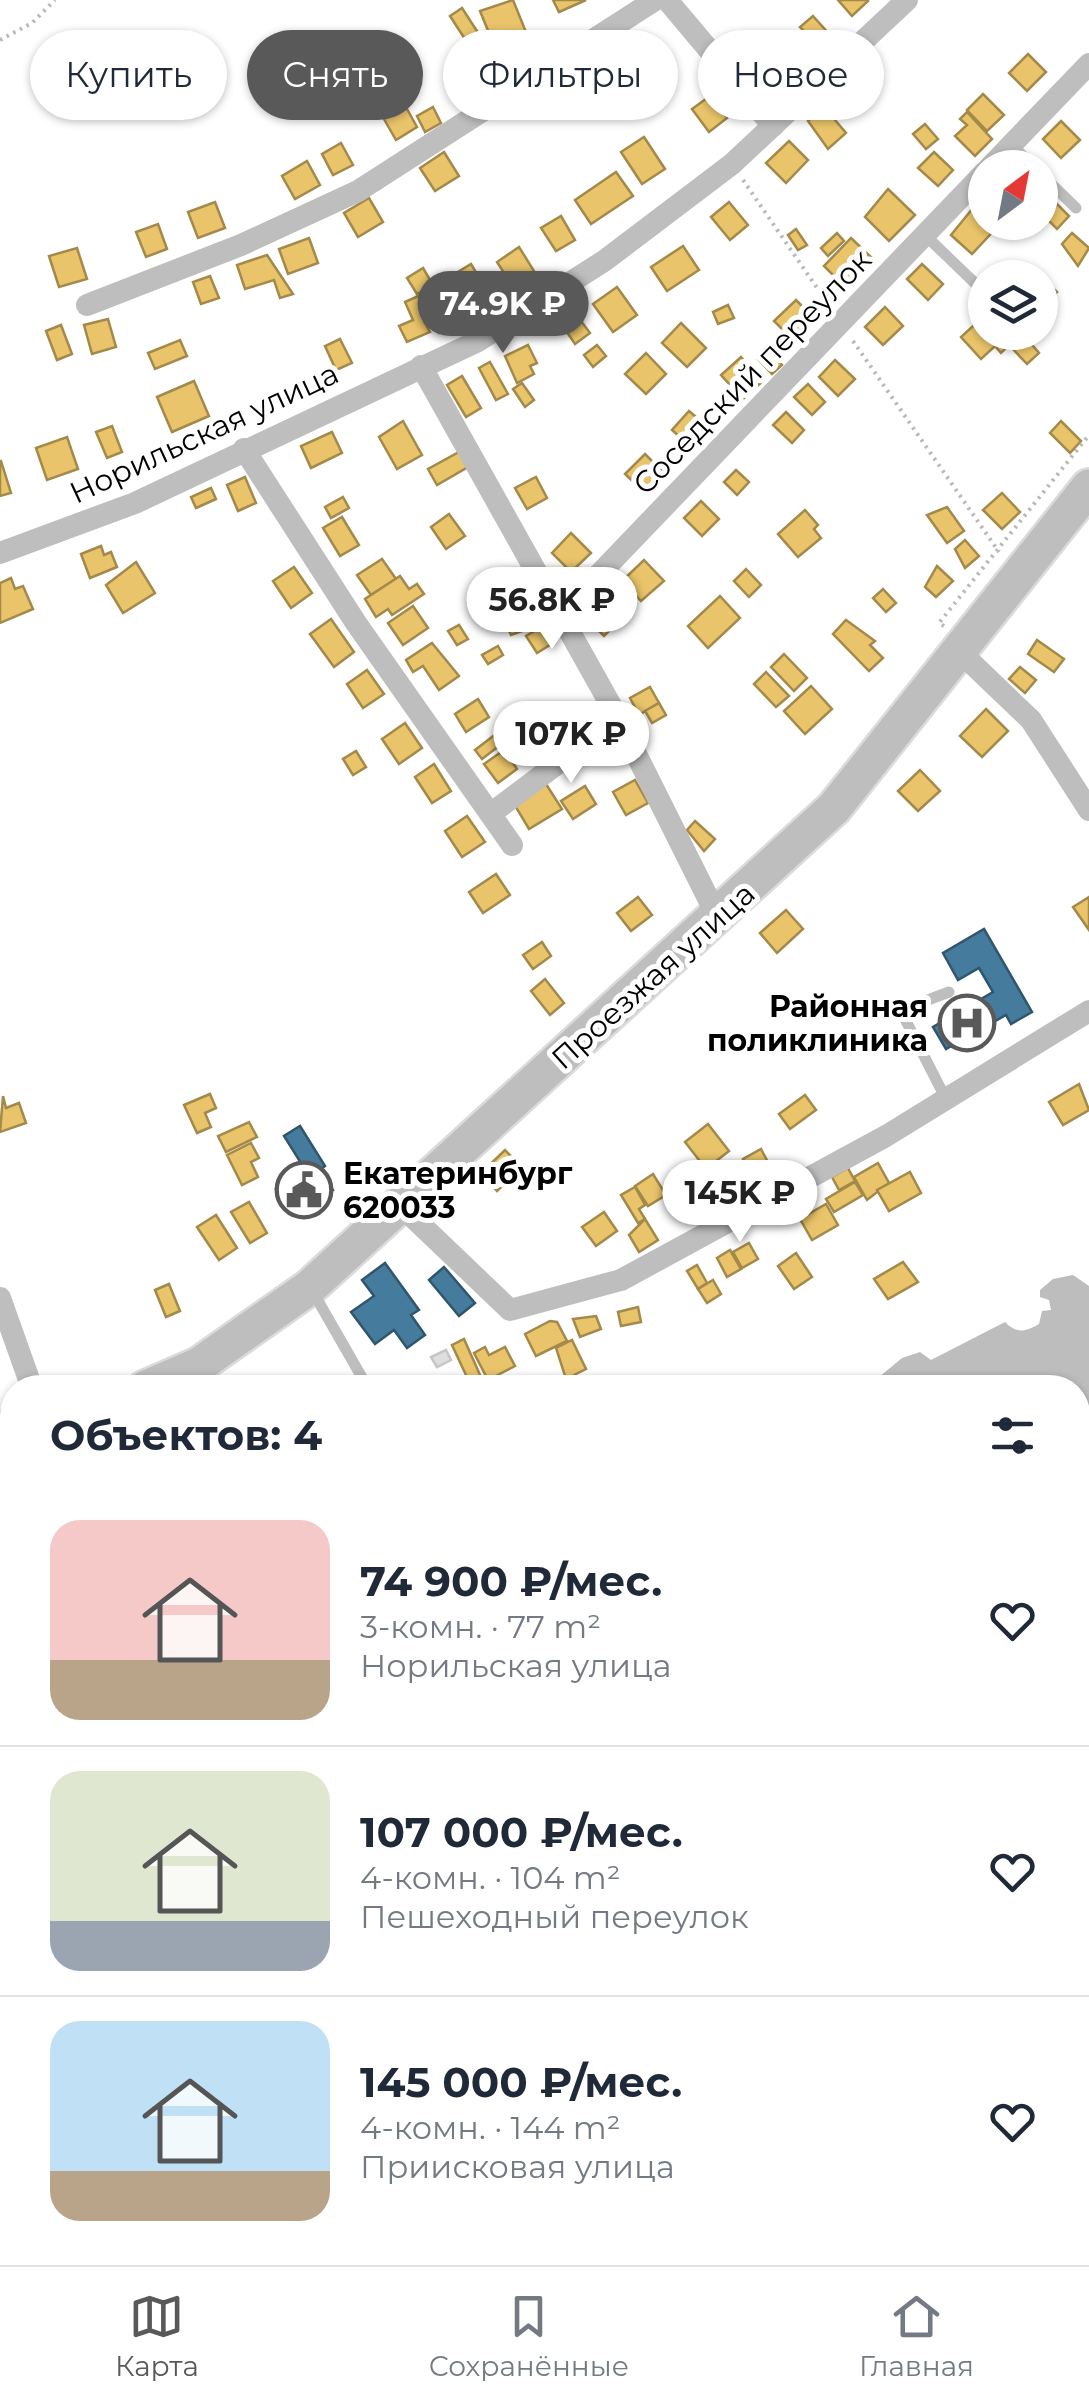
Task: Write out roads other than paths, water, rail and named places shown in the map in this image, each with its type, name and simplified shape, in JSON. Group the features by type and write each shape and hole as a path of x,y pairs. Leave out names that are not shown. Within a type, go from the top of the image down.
{"main road":[{"name":"Проезжая улица","path":"176,1375 199,1365 310,1287 834,808 954,641 1089,487"}],"street":[{"path":"86,305 240,245 358,191 655,0"},
{"path":"667,0 772,126"},
{"name":"Норильская улица","path":"0,554 135,503 478,341 604,261 732,164 907,0"},
{"name":"Соседский переулок","path":"1006,150 1089,64"},
{"name":"Соседский переулок","path":"561,614 968,189"},
{"path":"421,366 618,718 718,918"},
{"path":"244,449 356,623 493,812 512,846"},
{"path":"954,641 1030,720 1089,810"},
{"path":"493,812 618,718"},
{"path":"399,1204 510,1310 622,1280 946,1099 1089,1010"},
{"path":"0,1298 27,1375"}],"lane":[{"path":"1012,144 1018,150"},
{"path":"1058,190 1076,208"},
{"path":"924,234 968,276"},
{"path":"946,1099 904,1017 912,1006 948,992"},
{"path":"310,1287 361,1375"}],"place":[{"name":"Районная поликлиника","path":"967,1023"},
{"name":"Екатеринбург 620033","path":"304,1190"}]}
